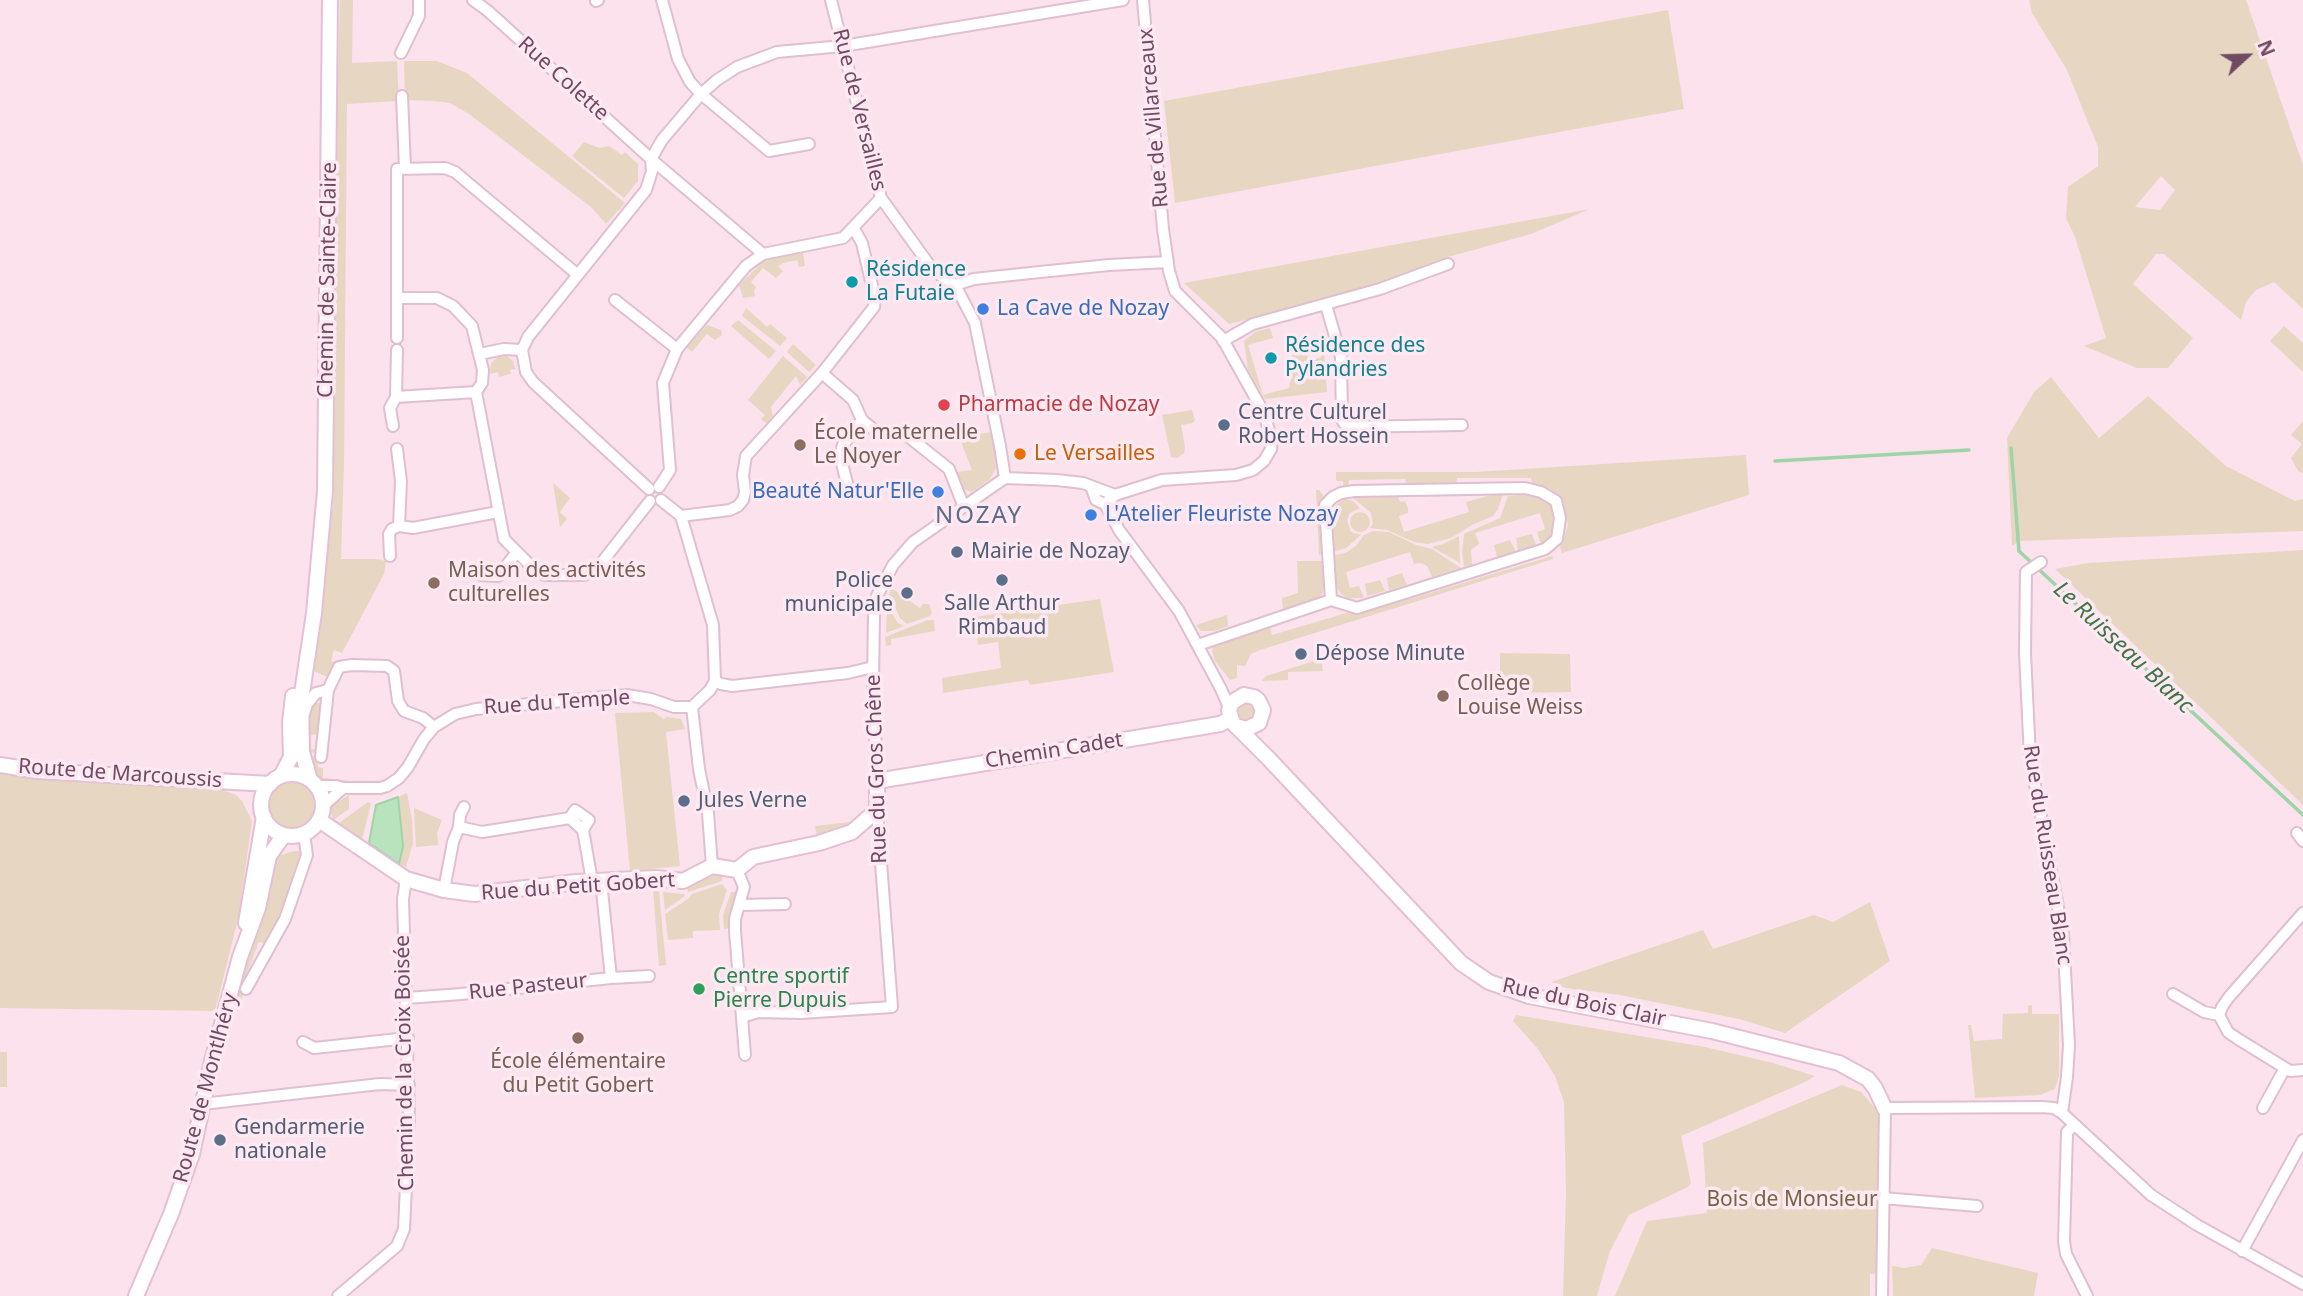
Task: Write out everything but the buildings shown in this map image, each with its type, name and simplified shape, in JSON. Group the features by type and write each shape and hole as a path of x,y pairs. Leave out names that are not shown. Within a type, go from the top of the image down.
{"street":[{"name":"Chemin de Sainte-Claire","path":"313,783 302,752 301,700 314,614 325,491 330,0"},
{"path":"401,52 419,16 419,0"},
{"name":"Rue Colette","path":"473,0 651,159"},
{"path":"662,0 678,59 690,82 701,94 769,152 809,144"},
{"name":"Rue de Versailles","path":"831,0 881,198 933,270 955,285 975,323 1005,478"},
{"path":"654,488 533,382 526,372 522,350 528,337 646,190 652,171 651,159 662,141 701,94 717,80 757,58 777,52 843,46 1123,0"},
{"name":"Rue de Villarceaux","path":"1115,495 1162,480 1236,475 1253,470 1264,461 1271,449 1270,430 1264,413 1223,341 1175,291 1164,236 1143,0"},
{"path":"393,426 390,408 396,397 402,96"},
{"path":"651,159 763,254"},
{"path":"401,169 445,168 454,172 578,275"},
{"path":"854,229 865,254 875,298 874,307 821,375 747,456 744,464 743,500 730,510 681,516 656,501 647,494 670,470 663,383 677,349 746,266 763,254 843,238 881,198"},
{"name":"Rue de Villarceaux","path":"1149,263 1164,236"},
{"path":"955,285 974,279 1109,265 1168,262"},
{"path":"1223,341 1253,324 1380,289 1448,264"},
{"path":"398,298 437,298 453,306 472,326 483,370 482,383 476,392 504,539 537,572 545,575 584,575 599,566 656,501"},
{"path":"615,300 677,349"},
{"path":"1326,305 1341,357 1342,420 1347,427 1462,425"},
{"path":"480,354 504,349 522,350"},
{"path":"821,375 853,400 862,420 879,434 904,433 944,465 949,470 964,507 1005,478 1083,483 1115,495 1105,504"},
{"path":"396,397 476,392"},
{"path":"848,487 840,456 842,445 862,420"},
{"path":"397,449 401,481 400,526"},
{"name":"Rue du Bois Clair","path":"1091,486 1096,500 1105,504 1119,530 1179,611 1233,712 1269,759 1461,963 1489,982 1529,996 1712,1031 1839,1063 1868,1079 1884,1108"},
{"path":"1198,645 1331,600 1357,608 1545,550 1557,539 1560,518 1556,501 1541,492 1525,488 1340,493 1325,505 1331,600"},
{"name":"Rue du Gros Chêne","path":"742,1017 758,1012 801,1013 892,1007 877,810 873,667 876,598 893,565 914,542 964,507"},
{"path":"390,556 389,534 392,529 400,526 413,528 498,512"},
{"path":"681,516 713,625 715,681 710,690 692,706 699,769 708,813 712,866 737,870 753,857 819,843 852,832 877,810"},
{"path":"481,575 498,576 517,552"},
{"name":"Chemin de Sainte-Claire","path":"276,780 291,757 290,723 296,673 317,560"},
{"name":"Rue du Ruisseau Blanc","path":"2041,562 2026,572 2025,653 2030,758 2063,934 2068,1045 2062,1113"},
{"path":"321,757 328,690 339,667 387,666 394,671 398,701 404,710 423,718 434,727"},
{"path":"715,681 732,686 848,673 873,667"},
{"path":"301,727 307,704 316,693 328,690"},
{"name":"Rue du Bois Clair","path":"1233,712 1249,695 1261,705 1262,719 1256,726 1260,742 1269,759"},
{"name":"Rue du Temple","path":"313,783 343,789 380,788 393,782 408,767 434,727 455,714 476,709 612,696 636,696 674,707 692,706"},
{"name":"Chemin Cadet","path":"877,781 1220,724 1233,712 1246,729 1256,726"},
{"name":"Route de Marcoussis","path":"0,765 37,771 239,782 276,780"},
{"path":"321,813 321,795 313,783 301,775 276,780 263,796 263,811 276,831 284,835 304,834 313,828 321,813 343,789"},
{"name":"Route de Marcoussis","path":"239,782 263,811"},
{"path":"444,890 453,842 464,807"},
{"name":"Route de Montlhéry","path":"136,1296 171,1214 192,1154 202,1104 240,957 263,811"},
{"name":"Rue du Petit Gobert","path":"321,813 406,879 444,890 475,894 597,881 656,878 683,881 712,866"},
{"path":"459,827 482,832 570,818 583,830 597,881 611,978"},
{"name":"Route de Montlhéry","path":"246,989 285,919 307,855 304,834"},
{"name":"Route de Montlhéry","path":"240,957 258,908 269,856 284,835"},
{"path":"737,870 744,887 735,919 735,930 745,1055"},
{"name":"Chemin de la Croix Boisée","path":"338,1296 397,1246 404,1230 409,1151 407,998 402,899 406,879"},
{"path":"740,905 785,904"},
{"path":"2220,1014 2229,997 2303,913"},
{"name":"Rue Pasteur","path":"407,998 649,976"},
{"path":"2173,994 2204,1012 2220,1014"},
{"path":"2220,1014 2228,1032 2285,1068 2298,1072 2303,1070"},
{"path":"303,1042 314,1048 408,1038"},
{"path":"2263,1108 2285,1068"},
{"path":"202,1104 380,1084 409,1085"},
{"path":"1882,1296 1884,1108 2054,1108 2151,1195 2242,1251 2303,1283"},
{"path":"2074,1125 2067,1132 2064,1241 2066,1254 2087,1296"},
{"path":"2242,1251 2303,1140"},
{"path":"1883,1198 1977,1206"}],"green space":[{"path":"340,0 353,0 352,63 397,61 399,101 347,104 341,559 386,561 384,574 342,653 334,650 331,661 338,663 327,677 314,671 315,652 312,651 334,487 331,474"},
{"path":"2029,0 2246,0 2303,165 2303,309 2274,282 2256,290 2246,302 2241,320 2164,254 2156,254 2133,284 2193,338 2168,368 2137,368 2084,346 2106,338 2075,237 2066,218 2068,187 2098,166 2098,147 2067,70 2032,13","holes":["2161,176 2175,190 2160,210 2135,207"]},
{"path":"1668,10 1684,109 1175,203 1164,101"},
{"path":"404,61 437,61 467,73 625,203 606,224 591,207 469,114 450,103 405,100"},
{"path":"584,142 599,148 609,146 622,155 625,152 638,164 638,181 624,198 572,156"},
{"path":"1590,209 1531,234 1448,257 1339,297 1229,324 1184,283"},
{"path":"803,253 805,266 799,267 797,260 783,263 778,266 783,271 776,278 763,268 751,282 756,287 755,296 743,298 739,285 764,261"},
{"path":"746,308 767,327 770,324 787,338 780,346 742,316"},
{"path":"738,320 776,351 769,359 731,326"},
{"path":"707,325 721,330 722,335 715,340 707,334 692,352 686,347"},
{"path":"2284,326 2303,343 2303,372 2270,341"},
{"path":"1270,328 1273,338 1248,345 1263,395 1289,388 1294,365 1291,356 1302,352 1312,360 1321,357 1324,351 1327,392 1265,399 1248,370 1244,341 1255,332"},
{"path":"793,344 816,365 809,372 787,352"},
{"path":"500,355 507,356 514,362 516,369 510,370 511,374 499,377 498,372 490,374 491,363"},
{"path":"783,356 807,377 800,385 796,376 771,407 773,417 767,424 761,419 765,415 748,400"},
{"path":"2051,377 2099,438 2148,396 2226,466 2295,501 2303,499 2303,531 2019,541 2012,546 2007,438 2034,392"},
{"path":"1192,410 1195,420 1193,423 1181,425 1184,453 1177,458 1171,457 1162,415"},
{"path":"2303,421 2303,473 2298,471 2291,458 2302,444 2291,435"},
{"path":"991,432 996,468 990,479 972,492 963,489 957,472 972,470 959,437"},
{"path":"1746,455 1749,495 1562,553 1560,547 1568,525 1561,500 1549,488 1532,485 1531,478 1457,478 1456,486 1407,487 1405,479 1349,480 1348,488 1344,489 1343,481 1336,479 1336,472 1476,472"},
{"path":"553,483 570,498 560,512 567,519 560,527"},
{"path":"1316,490 1323,495 1324,554 1319,555"},
{"path":"1503,494 1493,516 1451,538 1428,544 1414,542 1387,530 1370,528 1373,524 1371,513 1349,496 1398,496 1400,502 1405,501 1408,508 1408,513 1399,516 1404,532 1469,512 1466,502"},
{"path":"1531,494 1544,498 1556,507 1556,530 1551,538 1541,544 1537,532 1545,529 1540,513 1475,533 1479,544 1471,550 1472,565 1464,566 1464,534 1500,518 1508,496"},
{"path":"1344,498 1353,501 1360,508 1350,513 1347,520 1351,532 1361,535 1346,548 1333,552 1331,516 1334,507"},
{"path":"1360,512 1367,515 1370,522 1367,529 1360,532 1353,529 1350,522 1353,515"},
{"path":"1373,531 1389,532 1416,545 1432,549 1461,568 1432,577 1427,566 1414,564 1410,552 1346,572 1350,588 1359,586 1364,598 1348,598 1337,588 1331,556 1345,553 1356,546 1364,535"},
{"path":"1532,534 1536,545 1518,551 1516,538"},
{"path":"1459,536 1460,563 1432,547 1443,544"},
{"path":"1510,540 1516,552 1497,557 1494,545"},
{"path":"2303,550 2303,805 2055,569 2088,563"},
{"path":"1552,556 1553,559 1260,650 1251,654 1245,666 1237,665 1237,678 1230,680 1215,661 1212,651 1214,645 1270,626 1272,635 1407,595 1410,599"},
{"path":"1297,561 1324,561 1325,584 1316,601 1286,611 1283,609 1282,598 1298,593"},
{"path":"1402,573 1407,585 1389,590 1387,578"},
{"path":"1380,580 1385,591 1367,596 1365,584"},
{"path":"891,588 920,608 923,604 929,604 932,613 907,624 888,601"},
{"path":"1100,599 1114,672 1030,685 1028,680 943,693 942,678 1001,668 998,642 978,645 975,617"},
{"path":"887,606 898,623 904,626 886,633"},
{"path":"1227,615 1228,626 1214,631 1201,631 1196,625"},
{"path":"934,620 935,631 891,639 891,645 886,646 885,637"},
{"path":"1500,653 1570,654 1571,692 1500,693"},
{"path":"1321,659 1323,671 1288,672 1288,680 1262,681 1266,676"},
{"path":"314,702 322,704 320,734 311,735 311,749 319,750 318,754 307,751 310,706"},
{"path":"1243,702 1250,702 1256,707 1256,715 1250,723 1240,722 1235,709"},
{"path":"654,712 664,719 681,719 685,729 666,732 680,866 630,871 615,713"},
{"path":"307,755 319,758 318,767 323,768 323,778 350,781 321,780 313,771"},
{"path":"0,769 203,783 236,795 242,801 252,821 239,915 215,1011 0,1008"},
{"path":"292,782 301,783 308,789 314,796 314,814 308,821 301,827 292,828 283,827 276,821 270,814 269,805 270,796 276,789 283,783"},
{"path":"407,793 413,843 406,867 399,864 403,846 398,797"},
{"path":"349,795 349,809 333,820 330,808"},
{"path":"368,802 371,804 362,839 339,823"},
{"path":"414,808 442,820 437,833 438,845 416,847"},
{"path":"858,821 856,823 817,837 815,826"},
{"path":"303,851 302,857 267,944 259,942 240,991 244,993 236,1011 231,1009 276,852 280,855"},
{"path":"718,872 723,873 722,881 688,892 687,888"},
{"path":"722,884 727,890 719,914 720,930 693,931 693,938 668,940 665,914 692,894"},
{"path":"653,890 659,892 666,965 659,966"},
{"path":"663,892 684,894 685,896 665,910"},
{"path":"731,892 739,892 731,928 724,929 723,915"},
{"path":"1870,902 1890,961 1785,1033 1739,1019 1620,995 1566,988 1551,982 1703,930 1713,949 1814,915 1833,922"},
{"path":"2032,1005 2032,1014 2059,1014 2059,1076 2055,1089 2040,1095 1975,1098 1968,1025 1971,1025 1974,1041 2002,1039 2003,1014 2028,1013 2028,1006"},
{"path":"1516,1015 1705,1047 1815,1076 1681,1136 1691,1183 1688,1187 1629,1215 1610,1251 1597,1296 1563,1296 1566,1193 1564,1102 1555,1076 1538,1049 1513,1021"},
{"path":"0,1052 7,1052 7,1087 0,1087"},
{"name":"Bois de Monsieur","path":"1842,1085 1861,1092 1881,1115 1877,1274 1870,1274 1870,1296 1615,1296 1647,1221 1707,1213 1703,1143"},
{"path":"1932,1248 2038,1273 2034,1296 1893,1296 1892,1266 1904,1268 1921,1265"}],"shaded area":[{"path":"398,797 403,846 399,864 369,843 376,805"}],"waterway":[{"name":"Le Ruisseau Blanc","path":"2011,448 2019,551 2303,815"},
{"name":"Le Ruisseau Blanc","path":"1775,461 1969,450"}],"place":[{"name":"Résidence La Futaie","path":"852,282"},
{"name":"La Cave de Nozay","path":"983,309"},
{"name":"Résidence des Pylandries","path":"1271,358"},
{"name":"Pharmacie de Nozay","path":"944,405"},
{"name":"Centre Culturel Robert Hossein","path":"1224,425"},
{"name":"École maternelle Le Noyer","path":"800,445"},
{"name":"Le Versailles","path":"1020,454"},
{"name":"Beauté Natur'Elle","path":"938,492"},
{"name":"L'Atelier Fleuriste Nozay","path":"1091,515"},
{"name":"Mairie de Nozay","path":"957,552"},
{"name":"Salle Arthur Rimbaud","path":"1002,580"},
{"name":"Maison des activités culturelles","path":"434,583"},
{"name":"Police municipale","path":"907,593"},
{"name":"Dépose Minute","path":"1301,654"},
{"name":"Collège Louise Weiss","path":"1443,696"},
{"name":"Jules Verne","path":"684,801"},
{"name":"Centre sportif Pierre Dupuis","path":"699,989"},
{"name":"École élémentaire du Petit Gobert","path":"578,1038"},
{"name":"Gendarmerie nationale","path":"220,1140"}],"district":[{"name":"NOZAY","path":"979,516"}]}
